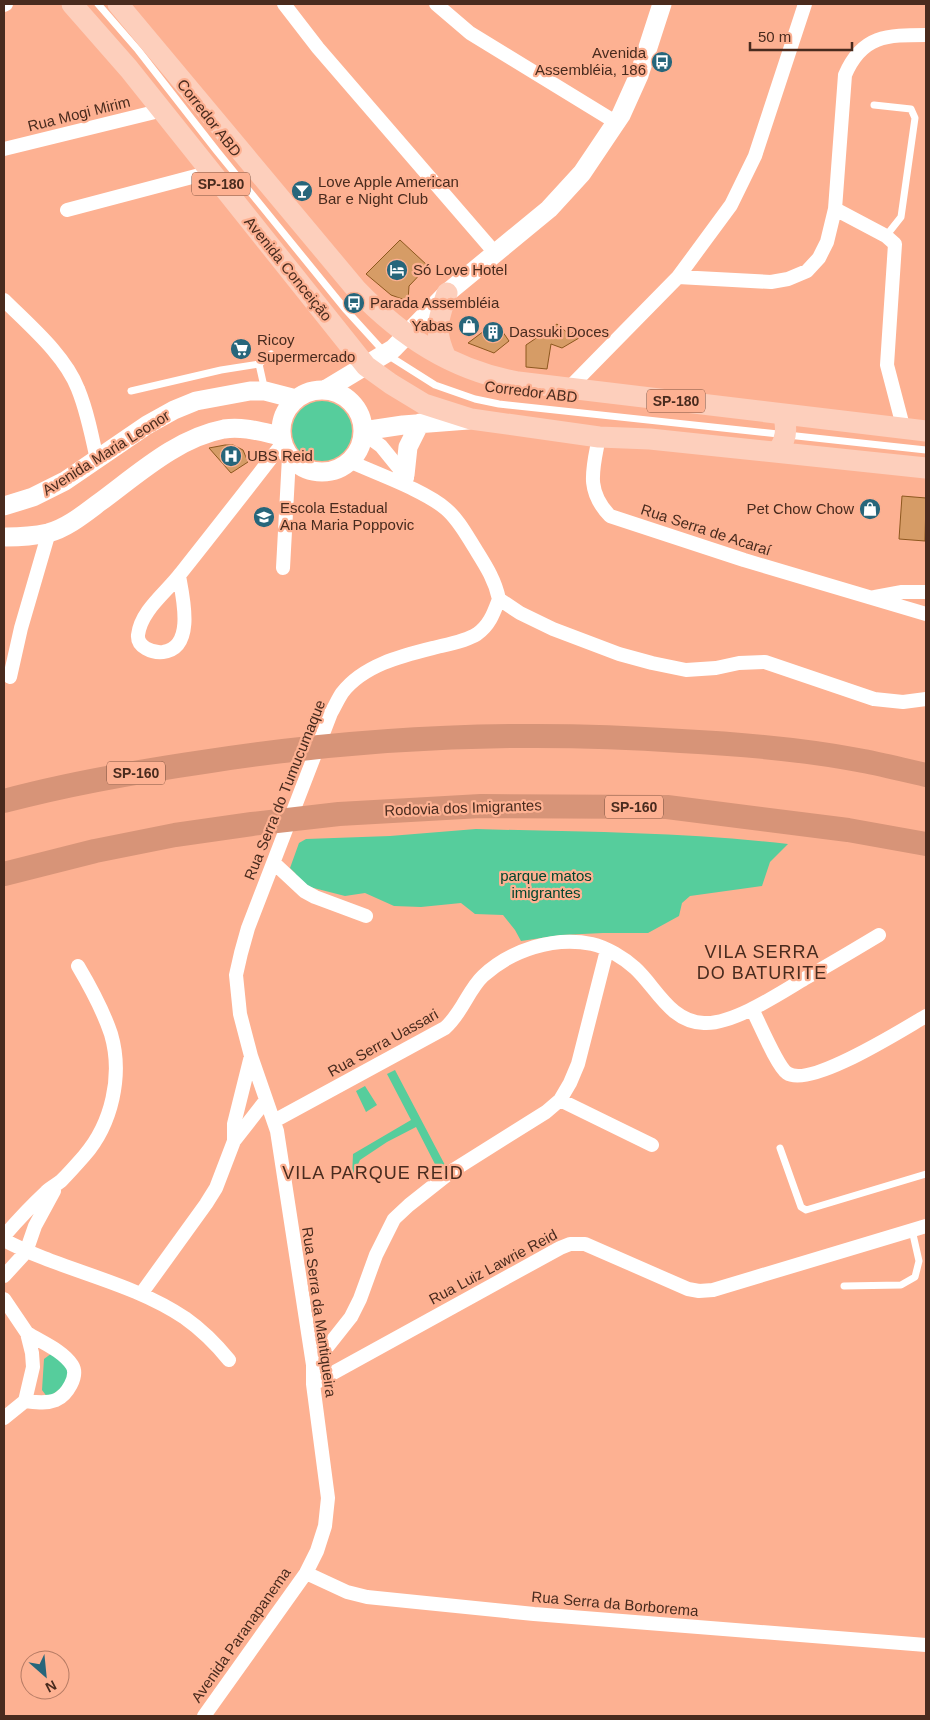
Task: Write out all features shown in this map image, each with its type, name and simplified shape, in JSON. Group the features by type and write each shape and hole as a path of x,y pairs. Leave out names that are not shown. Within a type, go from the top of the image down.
{"highway":[{"name":"SP-160","path":"4,801 170,767 270,752 364,742 470,736 620,737 736,744 857,760 926,775"},
{"name":"Rodovia dos Imigrantes","path":"4,874 95,851 252,824 339,814 481,806 667,807 848,830 926,844"}],"main road":[{"name":"Avenida Conceição","path":"72,4 129,69 366,366 424,404 471,419 599,437"},
{"name":"SP-180","path":"118,4 356,288 384,316 407,335 446,358 484,375 501,379 569,388 782,434 926,468"},
{"path":"446,358 439,343 437,332 438,320 447,292"},
{"name":"SP-180","path":"599,437 650,439 904,430 926,431"}],"street":[{"path":"284,4 318,48 496,254"},
{"path":"436,4 470,33 617,123"},
{"path":"283,568 284,445 282,422 287,409 296,399 305,394 325,390 386,354 407,335 447,292 549,209 576,180 617,123 639,75 662,4"},
{"path":"569,388 678,277 731,205 755,156 805,4"},
{"path":"678,277 771,282 807,271 819,258 827,242 835,209 845,75 852,60 862,49 875,41 893,34 926,35"},
{"name":"Rua Mogi Mirim","path":"4,149 162,110"},
{"path":"67,210 211,172"},
{"path":"835,209 886,236 892,240 896,248 887,365 904,430"},
{"path":"4,300 40,336 65,366 78,388 97,460"},
{"path":"4,513 8,524 5,538 49,532 70,523 168,452 199,436 224,429 239,428 284,445 300,466 310,470 320,472 336,469 349,461 361,443 363,432 361,419 356,408 342,396 325,390"},
{"name":"Avenida Maria Leonor","path":"4,506 32,498 49,490 97,460 147,425 174,410 196,401 232,393 265,391 296,399"},
{"path":"363,432 420,423 471,419"},
{"path":"410,483 408,447 420,423"},
{"path":"363,432 382,446 410,483 456,520 491,574 496,584 499,599 520,613 553,629 619,654 686,670 716,668 739,662 765,662 874,699 903,702 926,699"},
{"name":"Rua Serra de Acaraí","path":"599,437 592,473 594,494 600,505 610,516 744,560 926,614"},
{"path":"179,576 183,599 183,636 171,650 155,652 146,649 139,644 138,637 140,626 149,611 284,445"},
{"path":"349,461 410,483"},
{"path":"10,677 21,628 49,532"},
{"name":"Rua Serra de Acaraí","path":"873,598 902,592 926,592"},
{"name":"Rua Serra do Tumucumaque","path":"252,1056 240,1014 236,975 241,953 248,928 331,713 343,693 354,681 367,672 404,655 456,642 478,634 493,618 499,599"},
{"path":"274,863 304,891 366,916"},
{"name":"Rua Serra Uassari","path":"274,1120 445,1028 461,1012 482,977 499,964 523,951 550,943 571,941 594,944 607,950 634,968 664,1002 682,1017 706,1024 752,1009 879,935"},
{"path":"313,1365 351,1317 360,1299 376,1255 394,1220 408,1205 452,1171 546,1112 560,1100 578,1064 607,950"},
{"path":"78,966 101,1007 111,1034 114,1050 114,1090 109,1110 100,1133 86,1154 60,1182 48,1190 21,1216 4,1238 26,1252 141,1294 184,1317 212,1340 229,1360"},
{"path":"752,1009 780,1063 787,1073 796,1076 811,1076 837,1065 884,1042 926,1016"},
{"path":"234,1141 234,1124 252,1056"},
{"name":"Rua Serra da Mantiqueira","path":"252,1056 274,1120 313,1365 313,1384 328,1498 325,1526 317,1551 306,1573"},
{"path":"141,1294 216,1188 234,1141 266,1100"},
{"path":"560,1100 652,1145"},
{"path":"4,1276 26,1252 38,1221 60,1182"},
{"name":"Rua Luiz Lawrie Reid","path":"313,1384 551,1252 570,1244 585,1244 673,1282 699,1291 713,1290 926,1226"},
{"path":"4,1298 27,1333 32,1353 32,1367 25,1401 4,1418"},
{"path":"25,1401 42,1403 56,1400 70,1386 74,1376 73,1366 67,1359 27,1333"},
{"name":"Rua Serra da Borborema","path":"306,1573 347,1592 367,1597 534,1614 926,1645"},
{"name":"Avenida Paranapanema","path":"204,1716 306,1573"}],"lane":[{"name":"Corredor ABD","path":"98,4 138,50 216,150 346,310 386,354 435,384 475,399 499,404 926,450"},
{"path":"874,105 912,108 915,118 900,217 886,236"},
{"path":"131,391 221,370 259,364 271,354"},
{"path":"259,364 265,391"},
{"path":"780,1148 801,1207 806,1210 926,1174"},
{"path":"844,1286 901,1285 915,1277 919,1261 912,1230"}],"green space":[{"path":"322,401 339,406 347,414 352,431 347,448 339,456 322,461 305,456 297,448 292,431 297,414 305,406"},
{"name":"parque matos imigrantes","path":"476,829 671,835 788,844 770,862 762,886 690,896 682,903 679,916 648,933 561,935 521,941 503,915 475,914 461,903 421,907 394,906 365,893 345,896 302,885 290,868 299,843 306,839 390,836"},
{"path":"395,1070 446,1167 439,1172 416,1127 387,1142 360,1160 352,1177 353,1154 411,1120 387,1074"},
{"path":"365,1086 377,1105 366,1112 356,1091"},
{"path":"52,1353 69,1368 69,1382 48,1398 42,1390 44,1359"}],"building":[{"name":"Só Love Hotel","path":"400,240 428,266 409,286 408,301 391,295 366,274"},
{"name":"Dassuki Doces","path":"496,322 509,341 494,353 468,343"},
{"path":"557,324 570,335 576,330 579,338 562,348 551,344 547,369 526,367 526,345"},
{"name":"UBS Reid","path":"233,445 243,450 248,462 231,473 209,448"},
{"path":"902,496 926,498 925,541 899,539"}],"place":[{"name":"Avenida Assembléia, 186","path":"662,62"},
{"name":"Love Apple American Bar e Night Club","path":"302,191"},
{"name":"Só Love Hotel","path":"397,270"},
{"name":"Parada Assembléia","path":"354,303"},
{"name":"Yabas","path":"469,326"},
{"name":"Dassuki Doces","path":"493,332"},
{"name":"Ricoy Supermercado","path":"241,349"},
{"name":"UBS Reid","path":"231,456"},
{"name":"Pet Chow Chow","path":"870,509"},
{"name":"Escola Estadual Ana Maria Poppovic","path":"264,517"}],"district":[{"name":"VILA SERRA DO BATURITE","path":"762,962"},
{"name":"VILA PARQUE REID","path":"373,1173"}]}
